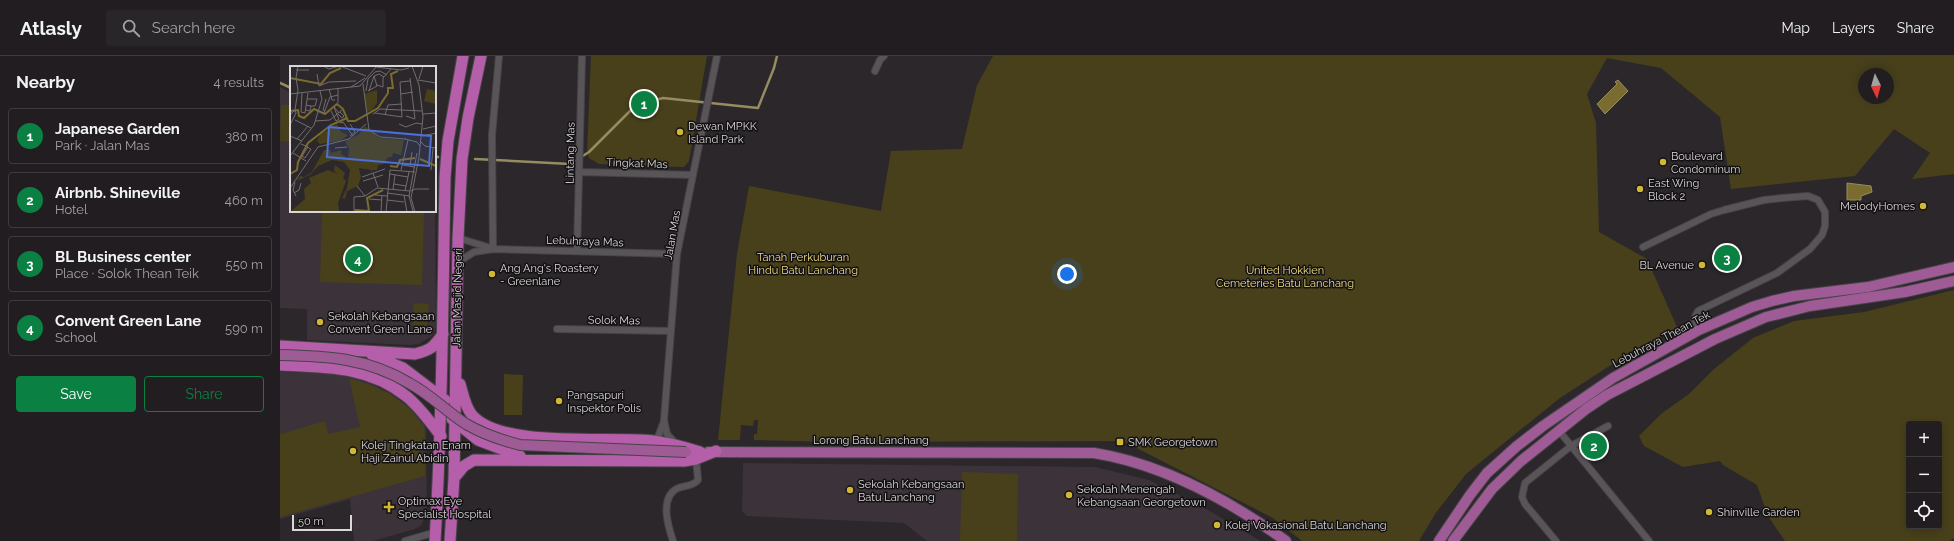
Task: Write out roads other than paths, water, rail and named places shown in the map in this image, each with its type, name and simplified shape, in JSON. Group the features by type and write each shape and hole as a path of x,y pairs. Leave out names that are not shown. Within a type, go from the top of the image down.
{"highway":[{"name":"Jalan Masjid Negeri","path":"435,537 442,409 441,397 446,170 448,141 462,56"},
{"name":"Jalan Masjid Negeri","path":"450,541 456,408 458,238 464,140 481,56"},
{"path":"280,346 415,354 425,352 435,346 443,334"},
{"path":"356,351 385,359 403,368 456,408"},
{"path":"280,365 337,367 362,373 387,383 407,396 441,436"},
{"path":"456,370 465,402 472,415 486,425 506,433 531,437 651,441 676,444 698,456"},
{"path":"442,409 478,440 511,454 536,460"},
{"path":"454,478 464,466 474,460 698,456 716,451"}],"main road":[{"name":"Lebuhraya Thean Tek","path":"1439,541 1470,495 1487,473 1517,446 1561,413 1613,378 1699,330 1752,307 1772,301 1794,296 1868,287 1954,267"},
{"path":"1658,369 1666,361 1697,342 1699,330 1705,334 1712,334 1784,311 1877,298 1954,281"},
{"path":"1453,541 1478,506 1504,476 1559,431 1607,396 1750,323"},
{"path":"280,355 330,357 370,364 411,384 442,409 482,433 500,440 520,445 686,452 698,456"},
{"name":"Lorong Batu Lanchang","path":"716,451 1094,453 1119,457 1163,472 1247,514 1286,541"}],"street":[{"path":"493,249 492,152 498,56"},
{"name":"Lintang Mas","path":"577,251 582,56"},
{"name":"Jalan Mas","path":"651,441 658,437 664,420 677,254 717,56"},
{"path":"875,71 880,60 884,56"},
{"name":"Tingkat Mas","path":"580,172 693,175"},
{"path":"1643,247 1710,214 1724,210 1764,200 1782,198 1808,196 1818,200 1826,217 1822,235 1818,241 1777,274 1698,311 1694,319 1699,330"},
{"name":"Lebuhraya Mas","path":"458,238 493,249"},
{"name":"Lebuhraya Mas","path":"458,262 474,252 493,249 677,254"},
{"name":"Solok Mas","path":"557,329 671,331"},
{"name":"Jalan Mas","path":"664,420 667,434 676,444"},
{"path":"1556,541 1522,497 1522,490 1525,483 1571,446 1608,426"},
{"path":"1559,431 1649,541"},
{"path":"673,541 666,513 668,498 677,489 698,480 698,456"},
{"path":"405,541 435,537"}],"waterway":[{"path":"475,159 570,164 589,152 636,105 663,98 758,108 774,68 777,56"},
{"path":"280,83 290,88"}],"place":[{"name":"Japanese Garden","path":"644,104"},
{"name":"Dewan MPKK Island Park","path":"680,132"},
{"name":"Boulevard Condominum","path":"1663,162"},
{"name":"East Wing Block 2","path":"1640,189"},
{"name":"MelodyHomes","path":"1923,206"},
{"name":"BL Business center","path":"1727,258"},
{"name":"Convent Green Lane","path":"358,259"},
{"name":"BL Avenue","path":"1702,265"},
{"name":"Ang Ang's Roastery - Greenlane","path":"492,274"},
{"name":"Sekolah Kebangsaan Convent Green Lane","path":"320,322"},
{"name":"Pangsapuri Inspektor Polis","path":"559,401"},
{"name":"SMK Georgetown","path":"1120,442"},
{"name":"Airbnb. Shineville","path":"1594,446"},
{"name":"Kolej Tingkatan Enam Haji Zainul Abidin","path":"353,451"},
{"name":"Sekolah Kebangsaan Batu Lanchang","path":"850,490"},
{"name":"Sekolah Menengah Kebangsaan Georgetown","path":"1069,495"},
{"name":"Optimax Eye Specialist Hospital","path":"389,507"},
{"name":"Shinville Garden","path":"1709,512"},
{"name":"Kolej Vokasional Batu Lanchang","path":"1217,525"}],"park label":[{"name":"Tanah Perkuburan Hindu Batu Lanchang","path":"803,263"},
{"name":"United Hokkien Cemeteries Batu Lanchang","path":"1285,276"}]}
